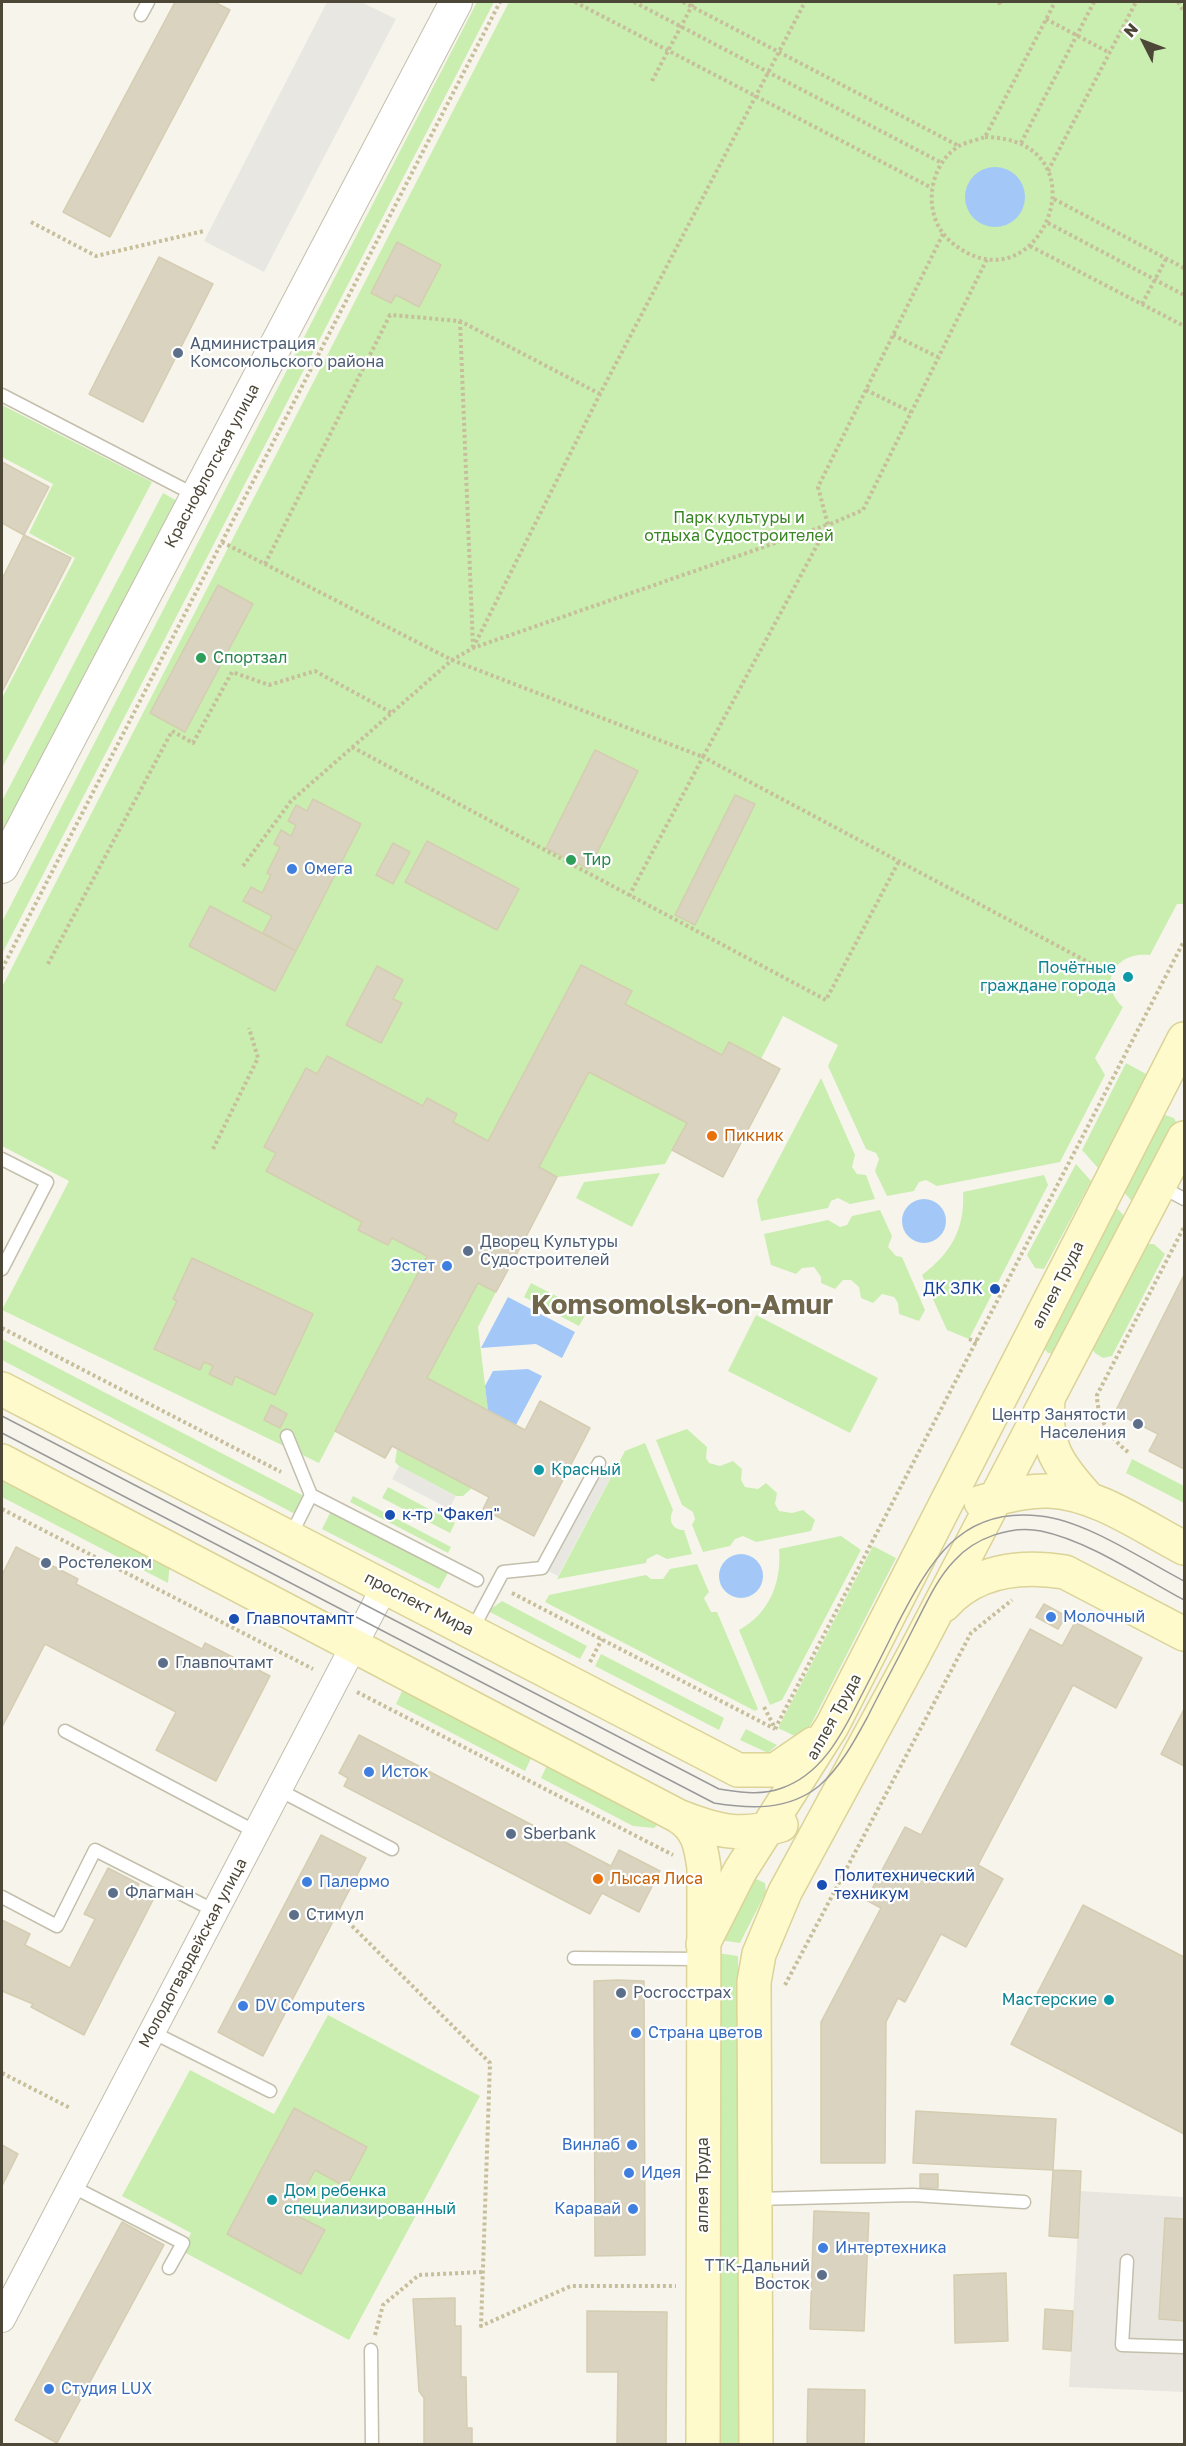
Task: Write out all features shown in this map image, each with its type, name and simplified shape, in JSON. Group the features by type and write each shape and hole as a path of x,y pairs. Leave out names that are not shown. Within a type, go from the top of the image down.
{"main road":[{"name":"аллея Труда","path":"703,2445 703,1952 740,1871 832,1726 1185,1039"},
{"path":"756,2445 754,1982 759,1954 785,1892 868,1742 1048,1399 1172,1192 1185,1138"},
{"name":"проспект Мира","path":"2,1389 738,1770 775,1770 807,1749 832,1726"},
{"path":"1048,1399 1047,1417 1052,1449 1060,1467 1087,1497"},
{"path":"2,1461 688,1822 696,1834 701,1850 704,1886 703,1952"},
{"path":"924,1546 952,1515 972,1505 1021,1493 1050,1491 1087,1497 1185,1548"},
{"path":"933,1618 954,1595 982,1578 1005,1570 1044,1569 1065,1572 1185,1634"},
{"path":"678,1816 711,1829 730,1833 766,1828 797,1818 831,1791 868,1742"}],"street":[{"name":"Краснофлотская улица","path":"2,867 456,2"},
{"name":"Молодогвардейская улица","path":"2,2319 385,1586"}],"lane":[{"path":"141,15 148,2"},
{"path":"2,395 196,495"},
{"path":"2,1159 47,1182 2,1269"},
{"path":"287,1436 311,1495 477,1580"},
{"path":"471,1631 503,1572 542,1568 598,1463"},
{"path":"290,1537 311,1495"},
{"path":"65,1731 256,1832"},
{"path":"279,1790 392,1849"},
{"path":"2,1897 57,1926 95,1850 215,1911"},
{"path":"574,1958 703,1952"},
{"path":"152,2032 270,2091"},
{"path":"71,2186 183,2244 169,2268"},
{"path":"755,2199 913,2195 1024,2202"},
{"path":"1127,2261 1122,2345 1185,2347"},
{"path":"371,2350 372,2445"}],"path":[{"path":"2,969 500,2"},
{"path":"575,2 932,188"},
{"path":"634,2 942,163"},
{"path":"683,2 693,4 779,52 959,146"},
{"path":"473,648 600,394 806,2"},
{"path":"999,2 1001,7"},
{"path":"985,136 1055,2"},
{"path":"1021,143 1094,2"},
{"path":"1048,171 1136,2"},
{"path":"1178,2 1185,12"},
{"path":"652,81 693,4"},
{"path":"1046,20 1110,52"},
{"path":"985,136 1002,137 1021,143 1035,153 1048,171 1054,199 1048,223 1030,246 1010,257 987,259 964,252 943,234 932,211 932,188 942,163 959,146 985,136"},
{"path":"1054,199 1185,268"},
{"path":"31,222 96,256 204,231"},
{"path":"1048,223 1185,295"},
{"path":"629,896 828,525 818,487 943,234"},
{"path":"1030,246 1185,326"},
{"path":"243,866 291,801 452,660 473,648 828,525 863,510 987,259"},
{"path":"1142,304 1166,259"},
{"path":"265,564 390,315 460,321 600,394"},
{"path":"460,321 473,648"},
{"path":"893,335 938,357"},
{"path":"866,390 911,412"},
{"path":"222,542 452,660 703,757 1103,970"},
{"path":"48,964 172,731 193,743 232,672 269,685 315,671 392,713"},
{"path":"351,747 826,1000 900,861"},
{"path":"775,1729 1185,941"},
{"path":"213,1149 258,1058 249,1028"},
{"path":"1128,1452 1114,1441 1097,1407 1097,1395 1185,1227"},
{"path":"2,1328 287,1476"},
{"path":"969,1339 977,1342"},
{"path":"913,1450 919,1453"},
{"path":"861,1550 867,1553"},
{"path":"496,1584 775,1729"},
{"path":"780,1994 971,1633 1016,1597"},
{"path":"591,1661 602,1639"},
{"path":"764,1707 775,1729"},
{"path":"352,1926 490,2063 481,2326 571,2286 682,2286"},
{"path":"2,2073 70,2108"},
{"path":"371,2350 383,2305 419,2275 483,2272"}],"shaded area":[{"path":"327,2 361,2 396,19 264,272 204,241"},
{"path":"599,1463 614,1471 558,1576 542,1568"},
{"path":"399,1466 456,1496 449,1509 392,1479"},
{"path":"1080,2191 1184,2197 1184,2392 1069,2387"}],"green space":[{"path":"477,2 494,2 2,954 2,922"},
{"name":"Парк культуры и отдыха Судостроителей","path":"509,2 1184,2 1184,904 1177,904 1150,955 1128,958 1114,970 1111,988 1123,1007 1095,1058 1105,1075 1060,1162 937,1186 926,1180 919,1182 914,1191 887,1196 875,1171 879,1159 876,1153 866,1149 828,1066 838,1045 783,1016 761,1059 729,1043 722,1055 625,1004 631,991 581,965 488,1141 453,1122 457,1114 427,1099 423,1106 327,1056 266,1171 362,1222 358,1230 388,1245 392,1238 427,1256 319,1463 2,1310 69,1181 2,1146 2,987"},
{"path":"2,405 152,482 2,768 2,698 75,558 29,533 53,484 2,457"},
{"path":"163,493 179,502 2,840 2,801"},
{"path":"1126,1063 1146,1074 1098,1168 1082,1150"},
{"path":"589,1072 687,1123 665,1164 557,1177 539,1167"},
{"path":"821,1078 855,1155 852,1167 857,1174 866,1175 875,1199 850,1204 838,1198 831,1201 828,1208 761,1221 757,1200"},
{"path":"1162,1114 1174,1118 1178,1126 1137,1207 1121,1189"},
{"path":"1076,1164 1091,1181 1044,1269 1035,1268 1027,1255"},
{"path":"660,1173 632,1227 576,1198 584,1182"},
{"path":"1044,1175 1048,1185 969,1339 947,1330 922,1275 941,1258 959,1229 963,1192"},
{"path":"1112,1203 1129,1221 1057,1354 1048,1353 1042,1346"},
{"path":"880,1210 892,1236 888,1247 896,1256 902,1257 925,1310 919,1321 899,1314 898,1303 894,1297 882,1294 873,1303 861,1298 859,1287 851,1280 843,1280 835,1289 821,1283 821,1277 814,1267 802,1268 796,1274 771,1265 764,1234 828,1220 840,1227 847,1225 852,1216"},
{"path":"1146,1244 1154,1244 1165,1254 1112,1356 1103,1358 1091,1347"},
{"path":"478,1283 496,1292 478,1327 488,1410 427,1378"},
{"path":"531,1283 587,1312 579,1326 524,1297"},
{"path":"756,1315 878,1378 850,1433 728,1371"},
{"path":"2,1339 304,1496 295,1514 2,1360"},
{"path":"687,1429 707,1447 706,1458 709,1463 720,1466 733,1461 742,1469 741,1480 745,1487 758,1489 766,1483 777,1493 775,1504 779,1511 792,1513 803,1510 815,1520 811,1531 756,1542 743,1536 735,1539 730,1546 703,1552 692,1525 695,1519 693,1512 682,1505 656,1440"},
{"path":"645,1443 673,1510 672,1524 684,1530 692,1554 667,1559 657,1554 647,1559 646,1563 557,1579 625,1451"},
{"path":"397,1449 472,1488 463,1496 456,1496 399,1466 395,1462"},
{"path":"1132,1459 1184,1486 1184,1503 1126,1473"},
{"path":"2,1474 170,1562 168,1583 2,1497"},
{"path":"388,1487 455,1523 450,1533 382,1498"},
{"path":"353,1496 451,1547 448,1553 350,1502"},
{"path":"331,1511 449,1571 439,1589 322,1529"},
{"path":"841,1536 861,1550 782,1700 770,1705 739,1630 758,1615 771,1596 776,1585 779,1549"},
{"path":"873,1546 896,1558 803,1740 778,1728"},
{"path":"697,1564 709,1592 704,1598 711,1612 717,1612 758,1709 755,1711 545,1602 549,1595 646,1575 651,1579 663,1579 670,1569"},
{"path":"502,1601 587,1646 580,1659 488,1611"},
{"path":"601,1654 724,1718 719,1730 595,1666"},
{"path":"405,1685 534,1752 525,1771 396,1704"},
{"path":"746,1729 777,1745 768,1753 740,1740"},
{"path":"550,1759 664,1819 654,1828 633,1826 541,1778"},
{"path":"753,1880 765,1883 766,1892 740,1943 719,1940"},
{"path":"717,1953 738,1956 740,2444 718,2444"},
{"path":"328,2015 480,2096 349,2340 182,2251 191,2233 122,2196 190,2070 274,2114"}],"water":[{"path":"995,167 1012,172 1020,180 1025,197 1020,214 1012,222 995,227 978,222 970,214 965,197 970,180 978,172"},
{"path":"924,1199 939,1206 946,1221 939,1236 924,1243 909,1236 902,1221 909,1206"},
{"path":"508,1297 575,1332 562,1358 536,1344 481,1348"},
{"path":"528,1369 542,1376 516,1425 488,1410 485,1386 493,1371"},
{"path":"741,1554 756,1561 763,1576 756,1591 741,1598 726,1591 719,1576 726,1561"}],"building":[{"path":"175,2 214,2 230,10 110,237 63,212"},
{"path":"397,242 441,265 419,307 396,295 391,303 371,293"},
{"path":"159,257 213,284 143,422 89,394"},
{"path":"2,462 49,487 24,535 2,523"},
{"path":"24,535 71,558 2,692 2,579"},
{"name":"Спортзал","path":"218,585 253,604 185,732 150,713"},
{"path":"595,750 638,771 589,869 546,848"},
{"path":"735,795 755,804 695,925 675,915"},
{"path":"313,799 361,824 296,951 263,933 272,916 243,901 251,887 262,893 271,875 267,873 280,847 274,844 281,830 291,836 296,825 288,821 296,805 307,811"},
{"path":"427,841 519,889 497,930 405,882"},
{"path":"393,843 410,852 393,884 376,875"},
{"path":"210,906 296,951 275,991 189,946"},
{"name":"Дворец Культуры Судостроителей","path":"581,965 632,991 625,1004 722,1055 729,1042 780,1069 723,1177 672,1150 687,1123 589,1072 539,1167 557,1177 527,1235 496,1292 478,1283 427,1378 525,1430 540,1401 590,1428 534,1536 483,1509 489,1497 392,1446 385,1458 335,1431 427,1256 392,1238 388,1245 358,1230 362,1222 266,1171 276,1153 264,1147 306,1068 317,1074 327,1056 423,1106 427,1098 457,1114 453,1122 488,1141"},
{"path":"377,966 403,980 393,999 402,1003 381,1043 346,1025"},
{"path":"192,1258 313,1314 275,1395 235,1376 232,1385 209,1374 213,1366 204,1362 200,1370 154,1349 177,1301 173,1299"},
{"path":"1184,1275 1184,1469 1149,1451 1158,1434 1115,1412"},
{"path":"271,1405 287,1414 280,1428 264,1420"},
{"name":"Главпочтамт","path":"16,1547 78,1579 76,1584 202,1649 205,1643 270,1676 216,1781 156,1750 176,1712 45,1644 2,1727 2,1575"},
{"name":"Молочный","path":"1044,1604 1066,1616 1058,1629 1036,1617"},
{"path":"1075,1622 1142,1658 1116,1708 1073,1685 978,1865 1003,1879 966,1947 941,1934 905,2002 898,1998 886,2022 885,2163 821,2163 821,2022 881,1908 866,1900 905,1827 921,1835 1030,1629 1062,1646"},
{"path":"1184,1709 1184,1766 1161,1754"},
{"path":"359,1735 611,1866 619,1850 660,1871 639,1912 602,1893 590,1914 344,1786 348,1778 339,1773"},
{"path":"321,1835 366,1858 263,2056 218,2032"},
{"path":"108,1868 139,1884 136,1889 154,1898 84,2035 31,2007 33,2004 2,1991 2,1920 30,1934 25,1945 70,1968 95,1919 84,1914"},
{"name":"Мастерские","path":"1083,1905 1184,1957 1184,2134 1011,2044"},
{"path":"594,1981 644,1981 645,2255 595,2256"},
{"name":"Дом ребенка специализированный","path":"294,2108 367,2147 346,2187 315,2170 292,2213 325,2230 301,2274 227,2234"},
{"path":"916,2111 1056,2119 1053,2170 913,2163"},
{"path":"2,2145 18,2154 2,2186"},
{"path":"1053,2170 1081,2171 1078,2238 1049,2236"},
{"path":"920,2174 938,2174 938,2188 920,2188"},
{"path":"814,2211 869,2213 864,2331 810,2329"},
{"path":"1165,2218 1184,2219 1184,2321 1159,2319"},
{"path":"122,2222 164,2245 57,2443 15,2420"},
{"path":"1006,2273 1008,2341 955,2343 954,2275"},
{"path":"455,2298 455,2326 461,2326 461,2377 466,2377 467,2428 472,2428 472,2444 424,2444 424,2398 419,2391 413,2299"},
{"path":"1045,2309 1073,2311 1071,2351 1043,2349"},
{"path":"587,2311 667,2312 666,2444 617,2444 618,2372 587,2372"},
{"path":"808,2389 865,2390 864,2444 807,2444"}],"tram line":[{"path":"2,1416 719,1789 750,1793 766,1792 795,1782 817,1765 842,1731 921,1581 950,1544 968,1530 988,1520 1012,1515 1058,1519 1114,1542 1184,1581"},
{"path":"2,1433 714,1803 728,1805 755,1807 782,1804 807,1794 827,1779 858,1735 942,1576 962,1553 982,1540 1018,1530 1041,1531 1059,1536 1096,1551 1184,1600"}],"place":[{"name":"Администрация Комсомольского района","path":"178,353"},
{"name":"Спортзал","path":"201,658"},
{"name":"Тир","path":"571,860"},
{"name":"Омега","path":"292,869"},
{"name":"Почётные граждане города","path":"1128,977"},
{"name":"Пикник","path":"712,1136"},
{"name":"Дворец Культуры Судостроителей","path":"468,1251"},
{"name":"Эстет","path":"447,1266"},
{"name":"ДК ЗЛК","path":"995,1289"},
{"name":"Центр Занятости Населения","path":"1138,1424"},
{"name":"Красный","path":"539,1470"},
{"name":"к-тр \"Факел\"","path":"390,1515"},
{"name":"Ростелеком","path":"46,1563"},
{"name":"Молочный","path":"1051,1617"},
{"name":"Главпочтампт","path":"234,1619"},
{"name":"Главпочтамт","path":"163,1663"},
{"name":"Исток","path":"369,1772"},
{"name":"Sberbank","path":"511,1834"},
{"name":"Лысая Лиса","path":"598,1879"},
{"name":"Палермо","path":"307,1882"},
{"name":"Политехнический техникум","path":"822,1885"},
{"name":"Флагман","path":"113,1893"},
{"name":"Стимул","path":"294,1915"},
{"name":"Росгосстрах","path":"621,1993"},
{"name":"Мастерские","path":"1109,2000"},
{"name":"DV Computers","path":"243,2006"},
{"name":"Страна цветов","path":"636,2033"},
{"name":"Винлаб","path":"632,2145"},
{"name":"Идея","path":"629,2173"},
{"name":"Дом ребенка специализированный","path":"272,2200"},
{"name":"Каравай","path":"633,2209"},
{"name":"Интертехника","path":"823,2248"},
{"name":"ТТК-Дальний Восток","path":"822,2275"},
{"name":"Студия LUX","path":"49,2389"}],"district":[{"name":"Komsomolsk-on-Amur","path":"682,1305"}]}
